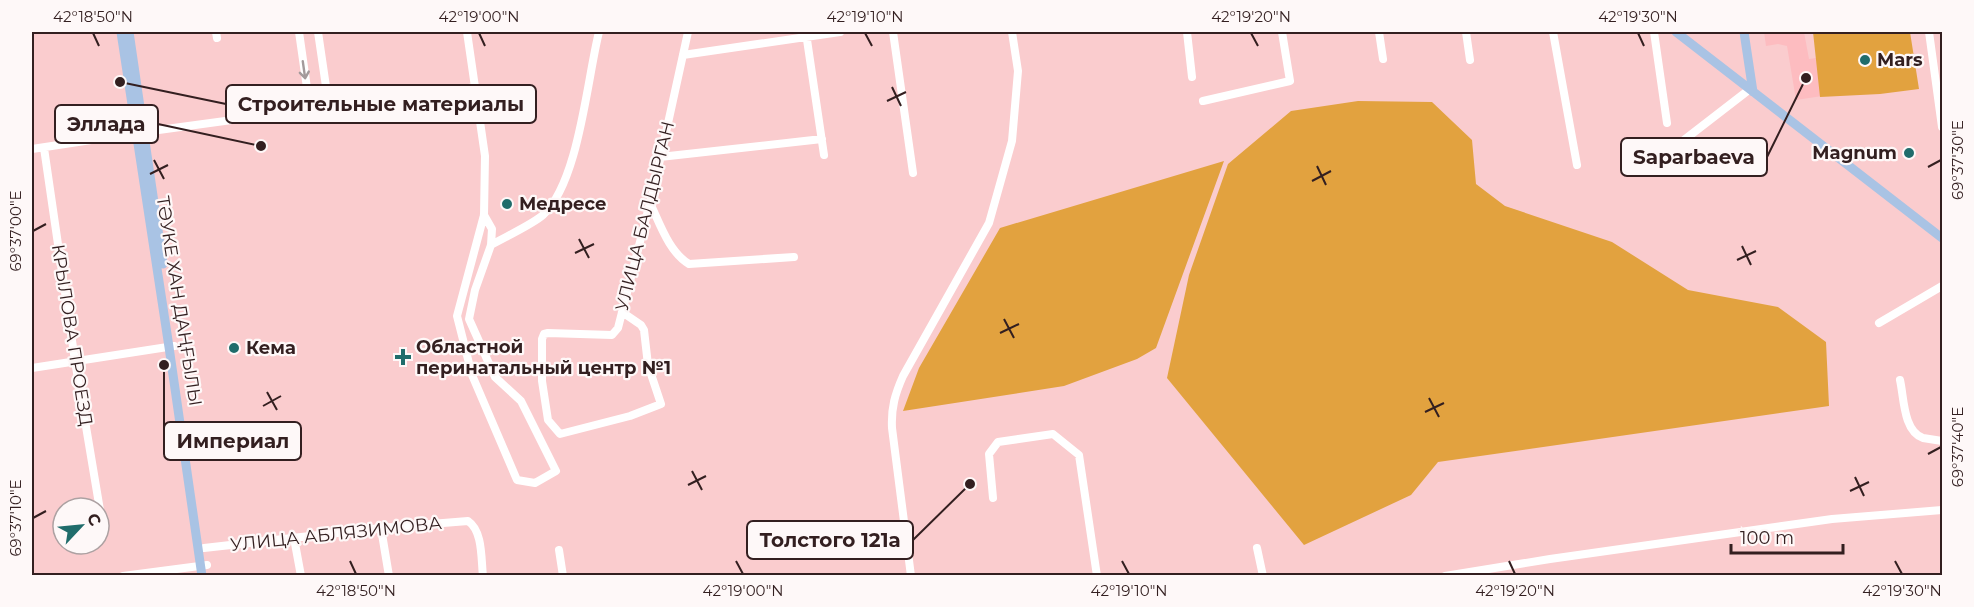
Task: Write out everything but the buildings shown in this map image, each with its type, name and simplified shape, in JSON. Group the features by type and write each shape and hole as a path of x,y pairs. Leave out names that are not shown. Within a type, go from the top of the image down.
{"main road":[{"name":"ТӘУКЕ ХАН ДАҢҒЫЛЫ","path":"121,32 140,132"},
{"name":"ТӘУКЕ ХАН ДАҢҒЫЛЫ","path":"129,32 140,132 204,548 203,569"},
{"path":"1676,32 1942,238"},
{"path":"1743,32 1751,90"},
{"name":"ТӘУКЕ ХАН ДАҢҒЫЛЫ","path":"172,346 203,569 208,576"}],"street":[{"path":"299,32 310,109"},
{"path":"318,32 329,106"},
{"path":"467,32 484,156 484,215 457,316 472,375 517,480 535,483 556,471 521,401 495,377 469,319 475,290 490,248 492,229 484,215"},
{"path":"490,248 543,215 566,180 574,153 599,32"},
{"name":"УЛИЦА БАЛДЫРГАН","path":"622,312 641,325 644,330 648,365 661,404 630,416 560,434 548,420 542,381 542,339 544,334 548,333 612,335 618,328 622,312 650,203 687,32"},
{"path":"683,55 806,34 840,32"},
{"path":"893,32 913,172"},
{"path":"911,576 891,410 903,376 988,224 1012,141 1018,71 1012,32"},
{"path":"1187,32 1192,77"},
{"path":"1203,100 1290,81 1282,32"},
{"path":"1379,32 1383,59"},
{"path":"1466,32 1470,60"},
{"path":"1553,32 1577,165"},
{"path":"1654,32 1667,123"},
{"path":"1929,32 1938,75 1942,127"},
{"path":"806,34 824,155"},
{"path":"32,149 140,132 476,87"},
{"path":"1684,140 1751,90"},
{"path":"660,158 822,139"},
{"name":"КРЫЛОВА ПРОЕЗД","path":"44,148 75,362 98,496"},
{"path":"650,203 679,258 689,264 794,257"},
{"path":"1879,323 1942,286"},
{"path":"32,368 172,346"},
{"path":"1900,380 1909,423 1913,431 1921,437 1942,441"},
{"path":"993,498 989,454 998,442 1053,434 1079,455 1097,576"},
{"path":"1445,576 1832,519 1942,510"},
{"name":"УЛИЦА АБЛЯЗИМОВА","path":"204,548 381,528 468,521 474,525 478,533 483,576"},
{"path":"381,528 389,576"},
{"path":"294,538 301,576"},
{"path":"1257,548 1263,576"},
{"path":"559,550 563,576"},
{"path":"123,576 203,569"}],"shaded area":[{"path":"1764,32 1804,32 1809,59 1816,58 1822,96 1796,100 1787,46 1778,44 1766,46"},
{"name":"Mars","path":"1813,32 1910,32 1919,89 1880,94 1820,97"},
{"path":"1358,101 1432,102 1472,140 1476,184 1505,206 1612,242 1688,290 1778,307 1826,342 1829,406 1438,462 1411,495 1304,545 1167,378 1189,275 1228,164 1291,111"},
{"path":"1224,161 1156,348 1137,359 1064,386 903,411 919,368 1000,228"}],"place":[{"name":"Mars","path":"1865,60"},
{"name":"Saparbaeva","path":"1806,78"},
{"name":"Строительные материалы","path":"120,82"},
{"name":"Эллада","path":"261,146"},
{"name":"Magnum","path":"1909,153"},
{"name":"Медресе","path":"507,204"},
{"name":"Кема","path":"234,348"},
{"name":"Областной перинатальный центр №1","path":"403,357"},
{"name":"Империал","path":"164,365"},
{"name":"Толстого 121а","path":"970,484"}]}
